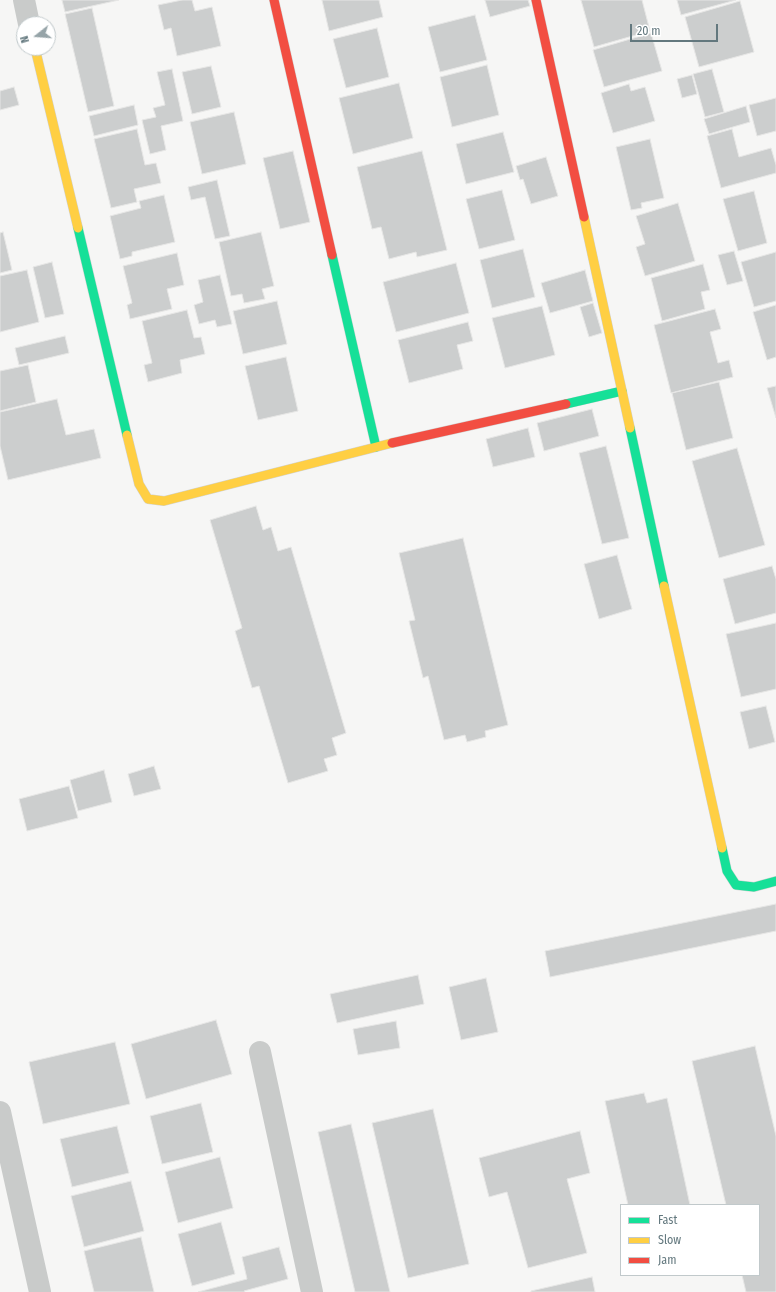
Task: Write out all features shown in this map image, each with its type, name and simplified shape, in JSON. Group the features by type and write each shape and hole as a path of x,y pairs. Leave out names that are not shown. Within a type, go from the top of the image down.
{"street":[{"path":"24,0 27,16"},
{"path":"274,0 376,447"},
{"path":"536,0 727,871 736,885 754,887 776,881"},
{"path":"37,56 139,484 148,499 164,501 376,447 622,391"},
{"path":"260,1052 312,1292"},
{"path":"0,1112 40,1292"}],"building":[{"path":"62,0 119,0 65,12"},
{"path":"182,0 192,0 195,11 212,7 221,46 177,56 171,28 164,30 158,5"},
{"path":"322,0 379,0 383,17 329,31"},
{"path":"485,0 528,0 530,6 490,17"},
{"path":"581,0 642,0 650,31 594,47"},
{"path":"677,0 736,0 681,15"},
{"path":"740,1 754,52 699,67 685,17"},
{"path":"92,8 114,106 88,112 65,14"},
{"path":"475,15 487,60 440,72 428,27"},
{"path":"377,28 389,77 346,88 333,39"},
{"path":"651,33 662,71 604,87 593,50"},
{"path":"487,65 499,115 452,127 440,77"},
{"path":"211,66 221,107 192,114 182,72"},
{"path":"172,69 183,121 161,126 166,150 150,154 142,120 156,117 153,108 165,105 157,72"},
{"path":"712,69 724,112 705,117 693,74"},
{"path":"692,75 697,94 682,98 677,79"},
{"path":"399,83 413,138 353,154 339,98"},
{"path":"629,84 631,91 645,87 655,121 613,133 601,93"},
{"path":"14,87 19,105 0,110 0,91"},
{"path":"776,98 776,131 757,136 749,105"},
{"path":"134,105 138,125 94,136 89,116"},
{"path":"746,106 750,122 709,134 704,119"},
{"path":"234,112 246,164 202,174 190,122"},
{"path":"137,129 145,165 156,163 161,183 134,189 137,202 111,208 94,139"},
{"path":"732,129 739,157 771,148 776,165 776,173 721,188 707,136"},
{"path":"503,132 514,172 466,184 456,144"},
{"path":"650,139 664,198 641,203 642,208 631,210 616,147"},
{"path":"293,151 310,222 280,229 263,158"},
{"path":"422,151 447,250 417,257 416,252 389,259 381,227 372,229 357,167"},
{"path":"546,157 558,196 531,204 523,179 520,180 516,166"},
{"path":"217,180 230,236 215,239 205,197 191,200 188,187"},
{"path":"502,190 515,240 479,249 466,199"},
{"path":"754,191 767,243 738,251 723,199"},
{"path":"164,195 175,242 132,252 132,256 120,259 110,216 141,208 139,201"},
{"path":"678,203 695,261 645,276 636,247 645,244 636,216"},
{"path":"3,232 12,270 0,273 0,233"},
{"path":"261,232 274,286 262,289 265,299 244,303 242,294 231,296 219,242"},
{"path":"523,249 535,297 492,308 480,260"},
{"path":"734,251 743,281 727,285 718,255"},
{"path":"776,252 776,301 754,307 741,262"},
{"path":"177,253 184,285 167,289 172,309 130,319 127,305 132,303 123,266"},
{"path":"52,262 64,314 45,318 33,267"},
{"path":"456,263 469,313 396,332 383,282"},
{"path":"703,264 710,290 701,292 705,309 662,321 651,278"},
{"path":"27,270 39,322 0,332 0,276"},
{"path":"585,270 593,301 550,313 541,283"},
{"path":"220,275 232,324 217,327 215,320 199,324 194,305 203,302 198,280"},
{"path":"277,301 287,344 243,354 233,311"},
{"path":"593,303 602,333 589,337 580,307"},
{"path":"776,305 776,357 767,360 753,312"},
{"path":"542,306 555,355 505,368 492,318"},
{"path":"715,309 721,329 710,332 718,363 729,360 733,377 671,393 654,325"},
{"path":"187,310 194,338 201,337 205,354 180,360 182,373 148,382 144,365 152,363 142,321"},
{"path":"468,322 473,341 457,345 463,369 409,383 398,340"},
{"path":"65,336 69,353 19,365 15,348"},
{"path":"286,357 298,411 258,420 245,366"},
{"path":"28,365 36,402 0,411 0,371"},
{"path":"719,382 733,438 686,450 672,393"},
{"path":"776,386 776,418 767,388"},
{"path":"57,399 66,435 94,429 101,458 8,480 0,446 0,412"},
{"path":"592,409 599,436 544,451 537,423"},
{"path":"528,428 535,457 493,467 486,439"},
{"path":"606,446 629,538 602,544 579,453"},
{"path":"737,448 765,545 719,558 692,461"},
{"path":"256,506 263,530 271,527 278,551 291,547 346,733 332,738 337,755 324,759 328,771 288,783 259,686 252,688 235,631 242,628 210,520"},
{"path":"463,538 508,725 485,731 486,737 467,742 465,735 444,740 428,676 423,678 409,621 415,620 399,553"},
{"path":"617,555 632,609 599,619 584,564"},
{"path":"772,566 776,579 776,613 735,624 723,579"},
{"path":"776,623 776,689 741,697 726,634"},
{"path":"766,706 775,742 749,749 740,712"},
{"path":"154,766 161,789 134,796 128,774"},
{"path":"104,770 112,802 78,811 70,780"},
{"path":"69,786 78,818 27,831 19,799"},
{"path":"776,904 776,931 550,977 545,951"},
{"path":"418,975 424,1004 337,1023 330,994"},
{"path":"486,978 498,1032 461,1040 449,987"},
{"path":"216,1020 232,1074 146,1099 131,1044"},
{"path":"396,1021 400,1048 358,1055 353,1029"},
{"path":"115,1042 130,1104 43,1124 29,1062"},
{"path":"755,1046 776,1136 776,1292 746,1292 742,1276 760,1276 760,1204 726,1204 692,1061"},
{"path":"644,1093 647,1103 667,1098 690,1204 628,1204 605,1101"},
{"path":"201,1103 213,1152 162,1164 150,1116"},
{"path":"433,1109 469,1264 408,1278 372,1123"},
{"path":"351,1124 390,1292 355,1292 318,1132"},
{"path":"117,1126 129,1173 72,1187 60,1139"},
{"path":"580,1131 590,1173 567,1179 587,1253 528,1268 507,1192 489,1197 479,1158"},
{"path":"220,1157 233,1208 178,1223 165,1172"},
{"path":"131,1181 144,1231 84,1247 71,1196"},
{"path":"221,1222 235,1274 192,1286 178,1234"},
{"path":"141,1237 154,1292 94,1292 84,1251"},
{"path":"279,1247 288,1279 244,1291 245,1292 198,1292 247,1279 242,1257"},
{"path":"592,1277 595,1292 531,1292 531,1291"}],"traffic: fast":[{"path":"78,228 127,435"},
{"path":"332,255 376,447"},
{"path":"566,404 622,391"},
{"path":"630,428 664,586"},
{"path":"722,848 727,871 736,885 754,887 776,881"}],"traffic: slow":[{"path":"37,56 78,228"},
{"path":"584,217 630,428"},
{"path":"127,435 139,484 148,499 164,501 392,443"},
{"path":"664,586 722,848"}],"traffic: jam":[{"path":"274,0 332,255"},
{"path":"536,0 584,217"},
{"path":"392,443 566,404"}]}
